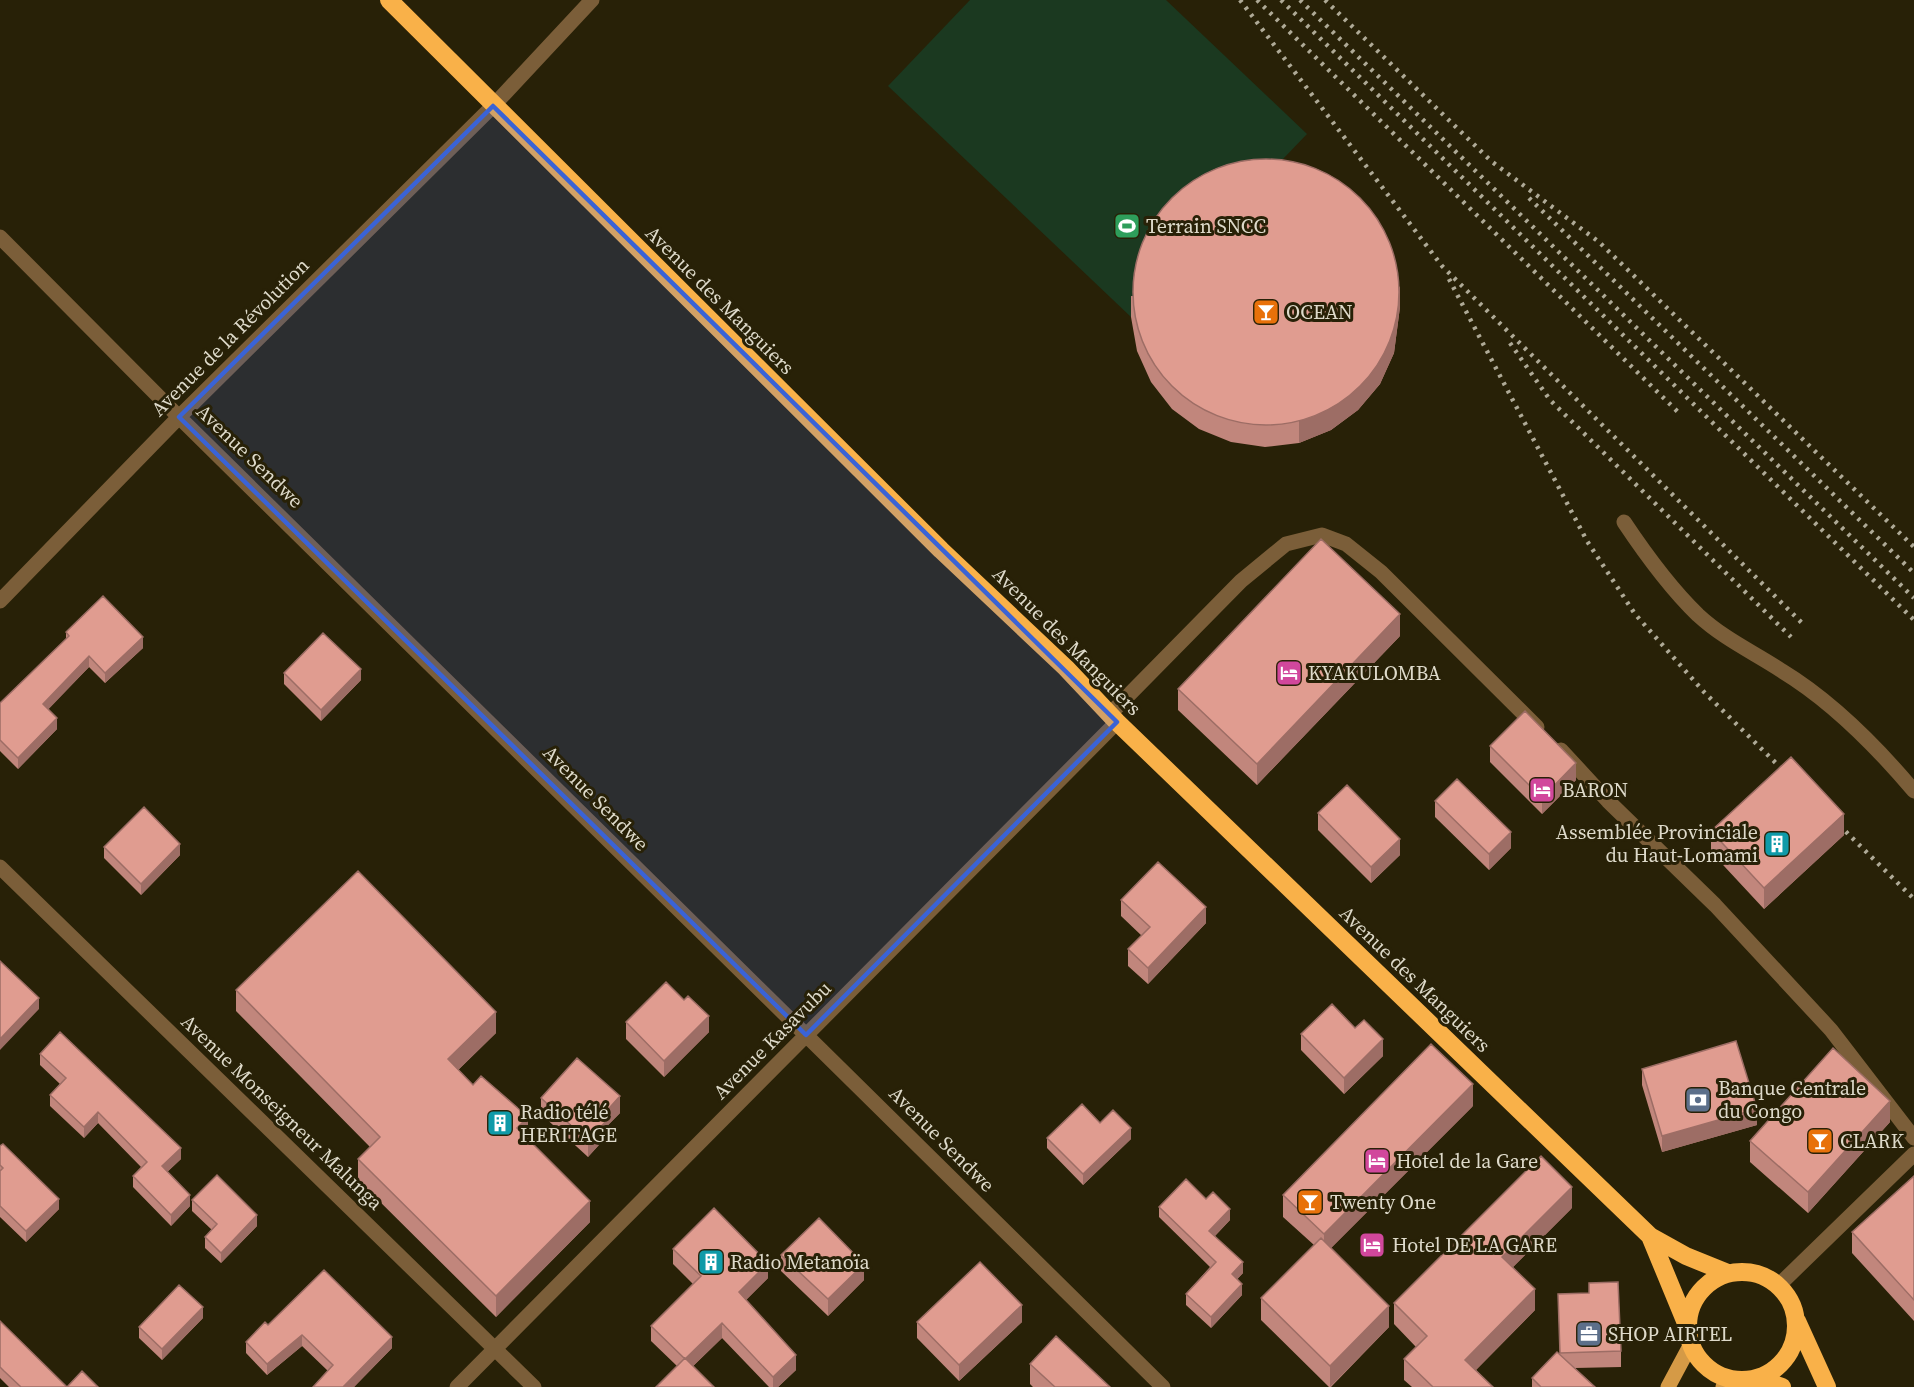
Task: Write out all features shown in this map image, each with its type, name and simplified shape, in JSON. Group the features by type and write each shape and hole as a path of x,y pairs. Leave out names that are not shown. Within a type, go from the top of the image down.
{"highway":[{"name":"Avenue des Manguiers","path":"389,0 493,106 1113,718 1650,1236 1689,1336"},
{"path":"1650,1236 1686,1256 1728,1273"},
{"path":"1782,1387 1750,1379 1725,1377 1710,1370 1699,1358 1689,1336 1690,1310 1698,1293 1712,1281 1728,1273 1746,1271 1764,1275 1779,1285 1788,1296 1827,1387"},
{"path":"1750,1379 1775,1370 1787,1356 1795,1340 1797,1321"}],"main road":[{"path":"1668,1387 1689,1336"},
{"path":"1723,1387 1750,1379"}],"street":[{"name":"Avenue de la Révolution","path":"0,601 178,417 493,106 592,0"},
{"name":"Avenue Sendwe","path":"0,237 178,417 1163,1387"},
{"path":"1624,522 1668,584 1700,616 1732,643 1783,671 1832,708 1877,748 1914,791"},
{"name":"Avenue Kasavubu","path":"457,1387 806,1035 1113,718 1241,581 1286,544 1322,535 1346,544 1381,572 1567,755 1608,801 1715,905 1831,1030 1914,1138"},
{"name":"Avenue Monseigneur Malunga","path":"0,867 534,1387"},
{"path":"1779,1285 1914,1154"}],"highlighted area":[{"path":"493,106 1117,722 806,1035 179,417"}],"green space":[{"name":"Terrain SNCC","path":"970,0 1166,0 1307,134 1131,317 888,86"}],"building":[{"name":"OCEAN","path":"1253,159 1279,159 1305,164 1329,174 1351,189 1369,207 1384,229 1394,253 1399,292 1394,331 1384,355 1369,377 1351,395 1329,410 1305,420 1279,425 1253,425 1227,420 1203,410 1181,395 1163,377 1148,355 1138,331 1133,305 1133,279 1138,253 1148,229 1163,207 1181,189 1203,174 1227,164"},
{"name":"KYAKULOMBA","path":"1321,539 1400,614 1257,764 1178,689"},
{"path":"103,596 143,637 105,673 89,656 43,704 57,718 18,758 0,740 0,703 69,636 66,632"},
{"path":"323,633 361,669 321,710 284,673"},
{"path":"1525,711 1576,763 1542,798 1490,746"},
{"name":"Assemblée Provinciale du Haut-Lomami","path":"1791,757 1844,814 1764,888 1711,831"},
{"path":"1457,779 1511,832 1489,854 1435,801"},
{"path":"1347,785 1400,839 1371,867 1318,813"},
{"path":"144,807 180,844 141,884 104,847"},
{"path":"1158,862 1206,907 1148,968 1128,949 1150,927 1121,900"},
{"path":"358,871 496,1012 448,1059 473,1085 481,1076 528,1117 517,1128 590,1201 496,1296 358,1159 380,1137 236,990"},
{"path":"0,961 39,998 0,1039"},
{"path":"666,982 684,1000 688,996 709,1016 664,1061 626,1022"},
{"path":"1332,1004 1355,1028 1364,1020 1383,1039 1344,1078 1301,1034"},
{"path":"60,1032 181,1148 162,1166 190,1195 171,1215 133,1176 147,1162 98,1112 84,1127 50,1095 66,1078 40,1054"},
{"name":"Banque Centrale du Congo","path":"1736,1041 1757,1109 1662,1136 1642,1069"},
{"name":"Hotel de la Gare","path":"1431,1044 1473,1084 1324,1234 1283,1195"},
{"name":"CLARK","path":"1833,1048 1890,1101 1808,1192 1750,1141"},
{"path":"577,1058 620,1096 603,1115 607,1120 588,1141 541,1098"},
{"path":"1082,1104 1100,1123 1113,1110 1131,1128 1083,1174 1047,1138"},
{"path":"3,1144 59,1199 26,1231 0,1206 0,1171 3,1168 0,1165 0,1146"},
{"path":"1541,1156 1572,1187 1502,1257 1535,1289 1465,1360 1493,1387 1433,1387 1404,1359 1427,1336 1394,1303"},
{"path":"217,1175 257,1215 221,1253 205,1237 217,1224 192,1200"},
{"path":"1914,1176 1914,1300 1852,1232"},
{"path":"1186,1179 1206,1199 1213,1192 1230,1209 1209,1231 1243,1262 1232,1274 1242,1284 1211,1317 1186,1294 1216,1262 1159,1207"},
{"path":"714,1208 768,1263 739,1292 796,1355 773,1377 722,1323 685,1359 651,1326 701,1276 673,1249"},
{"path":"819,1218 864,1264 828,1299 781,1255"},
{"name":"Hotel de la Gare","path":"1321,1238 1389,1306 1330,1366 1261,1298"},
{"path":"980,1262 1022,1305 959,1365 917,1322"},
{"path":"324,1270 392,1337 343,1387 313,1387 333,1365 302,1335 267,1364 246,1342 265,1322 268,1325"},
{"name":"SHOP AIRTEL","path":"1618,1282 1621,1351 1560,1353 1558,1294 1589,1293 1589,1283"},
{"path":"179,1285 203,1307 162,1349 139,1327"},
{"path":"0,1321 67,1387 21,1387 4,1371 0,1367"},
{"path":"1056,1336 1110,1387 1055,1387 1030,1364"},
{"path":"1557,1352 1595,1387 1541,1387 1532,1378"},
{"path":"685,1358 714,1387 656,1387"},
{"path":"82,1371 98,1387 67,1387"}],"railway":[{"path":"1240,0 1442,266 1805,626"},
{"path":"1257,0 1679,413"},
{"path":"1281,0 1914,620"},
{"path":"1300,0 1914,598"},
{"path":"1325,0 1491,161 1599,242 1914,547"},
{"path":"1529,198 1914,573"},
{"path":"1449,279 1587,541 1635,614 1704,692 1792,779"},
{"path":"1510,343 1550,400 1791,637"},
{"path":"1833,819 1914,899"}],"place":[{"name":"Terrain SNCC","path":"1127,226"},
{"name":"OCEAN","path":"1266,312"},
{"name":"KYAKULOMBA","path":"1289,673"},
{"name":"BARON","path":"1542,790"},
{"name":"Assemblée Provinciale du Haut-Lomami","path":"1777,844"},
{"name":"Banque Centrale du Congo","path":"1698,1100"},
{"name":"Radio télé HERITAGE","path":"500,1123"},
{"name":"CLARK","path":"1820,1141"},
{"name":"Hotel de la Gare","path":"1377,1161"},
{"name":"Twenty One","path":"1310,1202"},
{"name":"Hotel DE LA GARE","path":"1372,1245"},
{"name":"Radio Metanoïa","path":"711,1262"},
{"name":"SHOP AIRTEL","path":"1589,1334"}]}
